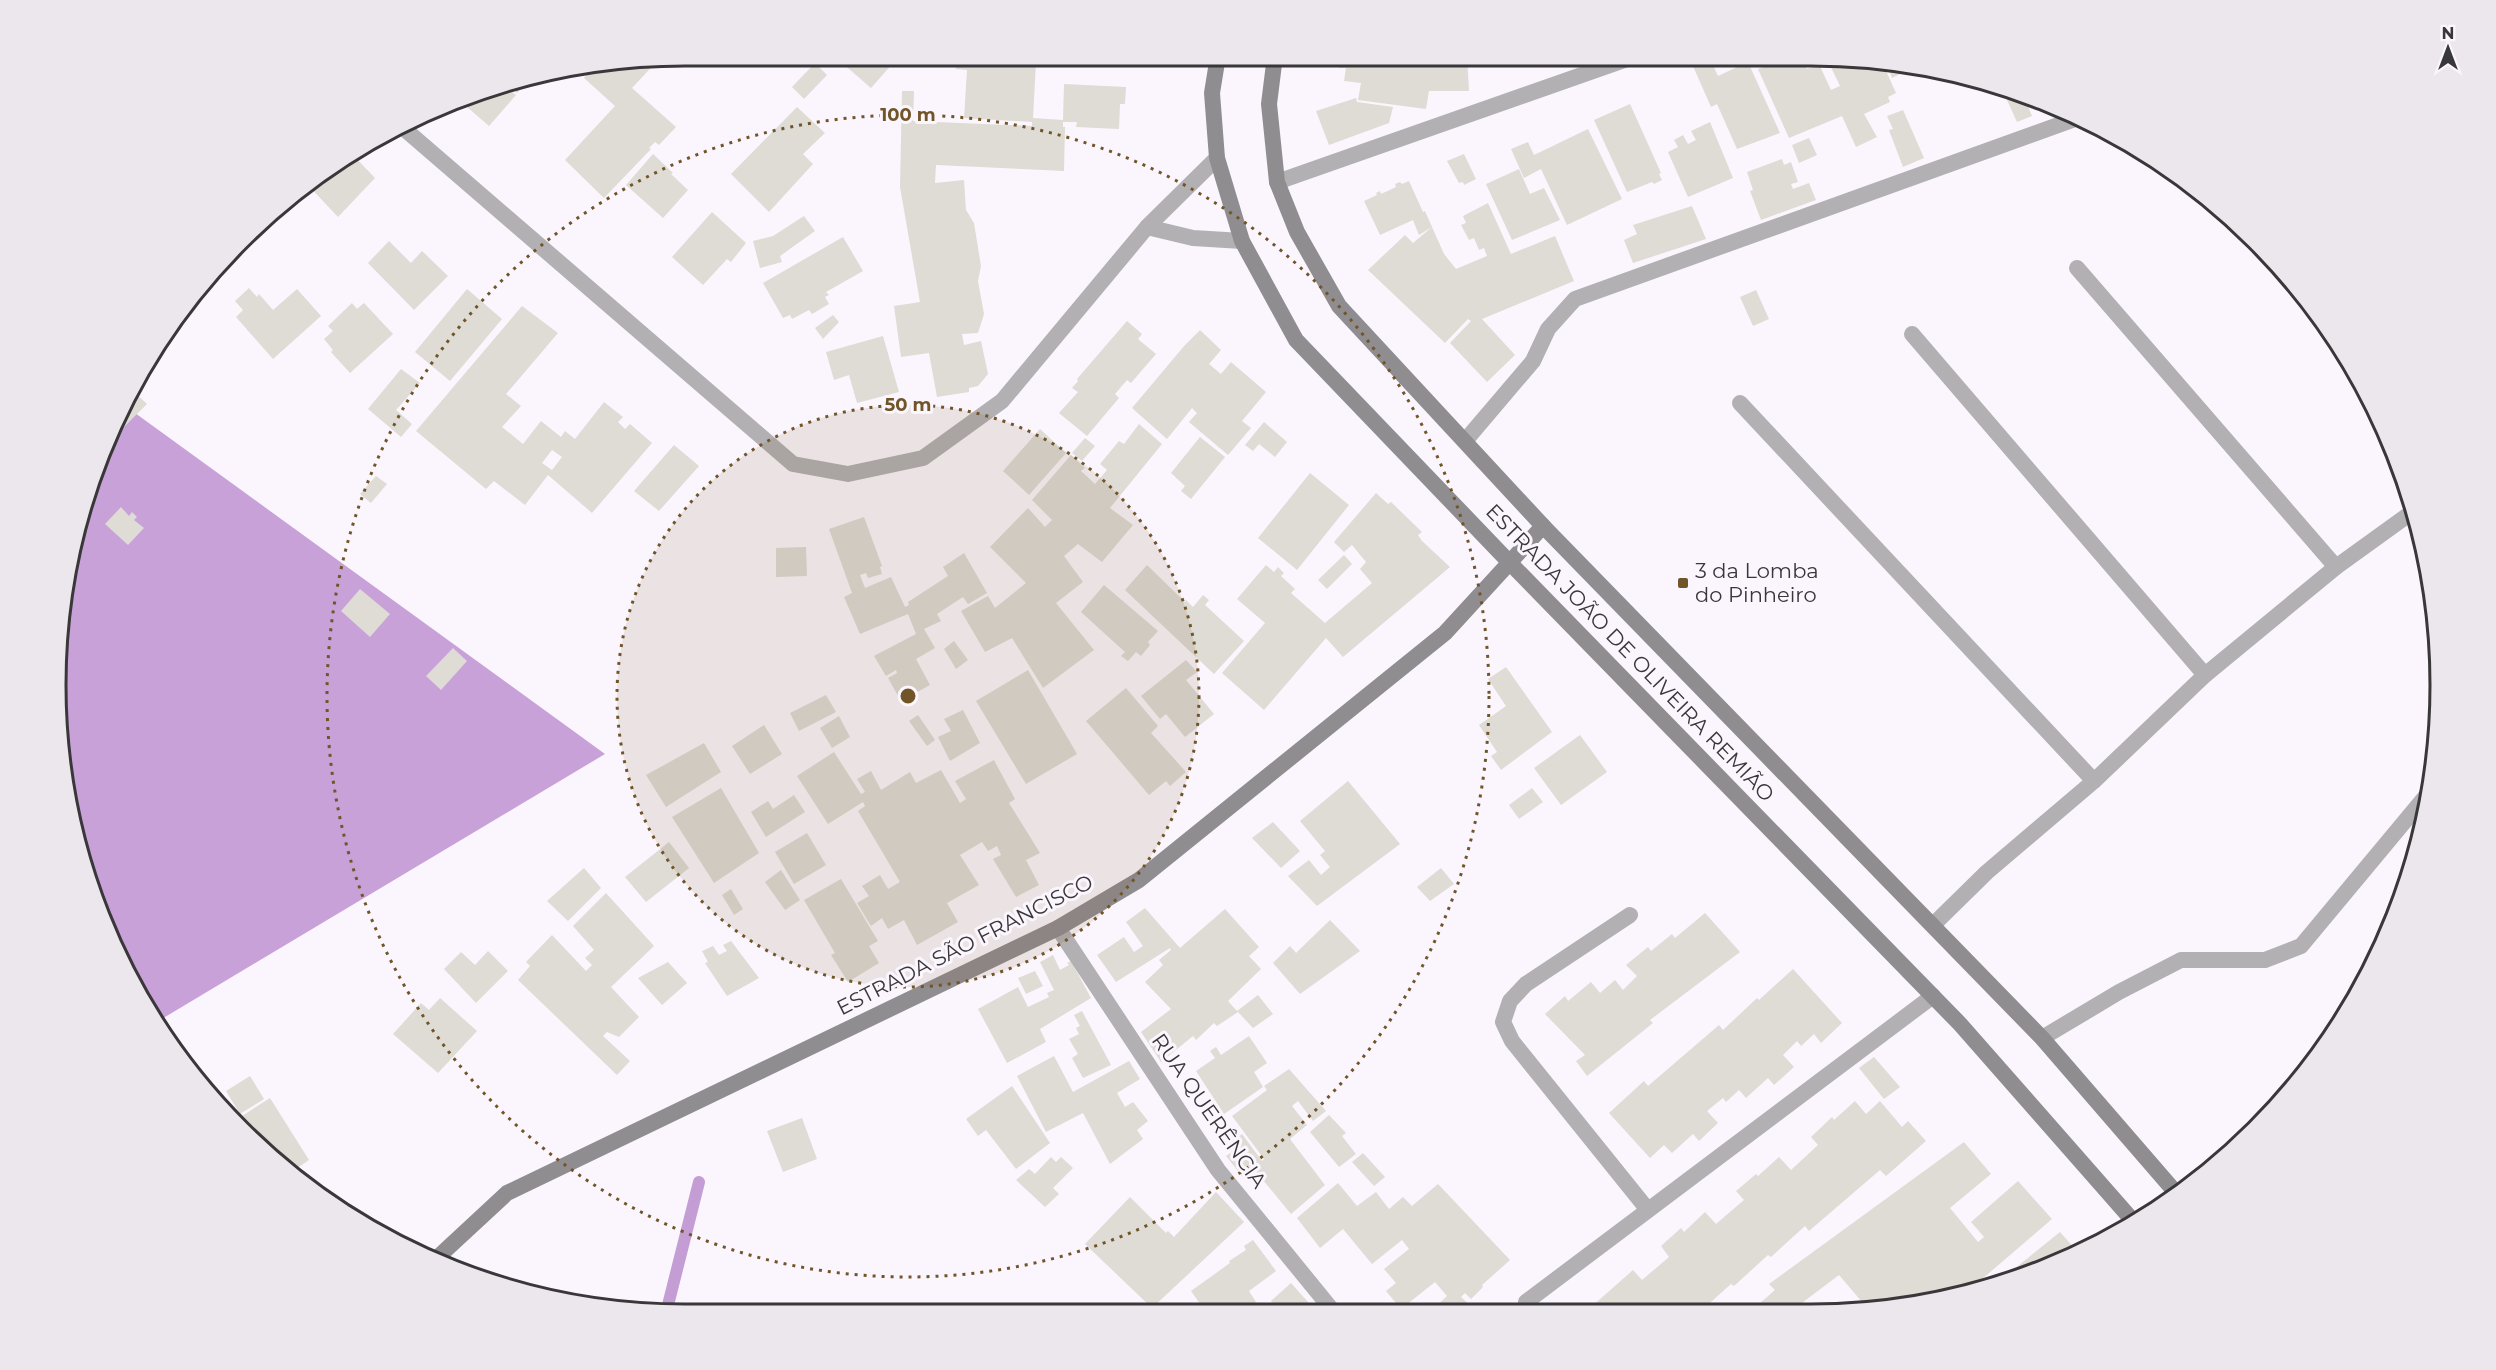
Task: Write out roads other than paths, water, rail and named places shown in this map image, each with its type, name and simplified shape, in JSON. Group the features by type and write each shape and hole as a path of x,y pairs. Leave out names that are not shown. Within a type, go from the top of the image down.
{"main road":[{"name":"ESTRADA JOÃO DE OLIVEIRA REMIÃO","path":"1216,66 1212,93 1217,158 1242,241 1296,340 1511,564 1933,996 2129,1216"},
{"name":"ESTRADA JOÃO DE OLIVEIRA REMIÃO","path":"1274,66 1269,104 1277,182 1297,232 1339,306 1543,526 2042,1038 2172,1188"},
{"name":"ESTRADA SÃO FRANCISCO","path":"441,1254 507,1193 1058,928 1139,880 1445,633 1511,564 1543,526"}],"street":[{"path":"1277,182 1607,66"},
{"path":"1465,441 1533,361 1548,329 1575,299 2067,122"},
{"path":"408,132 793,464 848,474 923,458 1002,400 1147,227 1217,158"},
{"path":"1147,227 1193,238 1242,241"},
{"path":"2077,268 2336,567"},
{"path":"1912,334 2205,675"},
{"path":"1740,403 2094,781"},
{"path":"1933,925 1987,872 2094,781 2205,675 2336,567 2406,516"},
{"path":"2042,1038 2119,992 2181,960 2265,960 2301,945 2418,805"},
{"path":"1630,915 1526,984 1510,1001 1503,1022 1512,1041 1648,1210"},
{"name":"RUA QUERÊNCIA","path":"1058,928 1218,1170 1327,1304"},
{"path":"1526,1302 1933,996"}],"waterway":[{"path":"668,1304 699,1182"}],"place":[{"name":"3 da Lomba do Pinheiro","path":"1683,583"}]}
